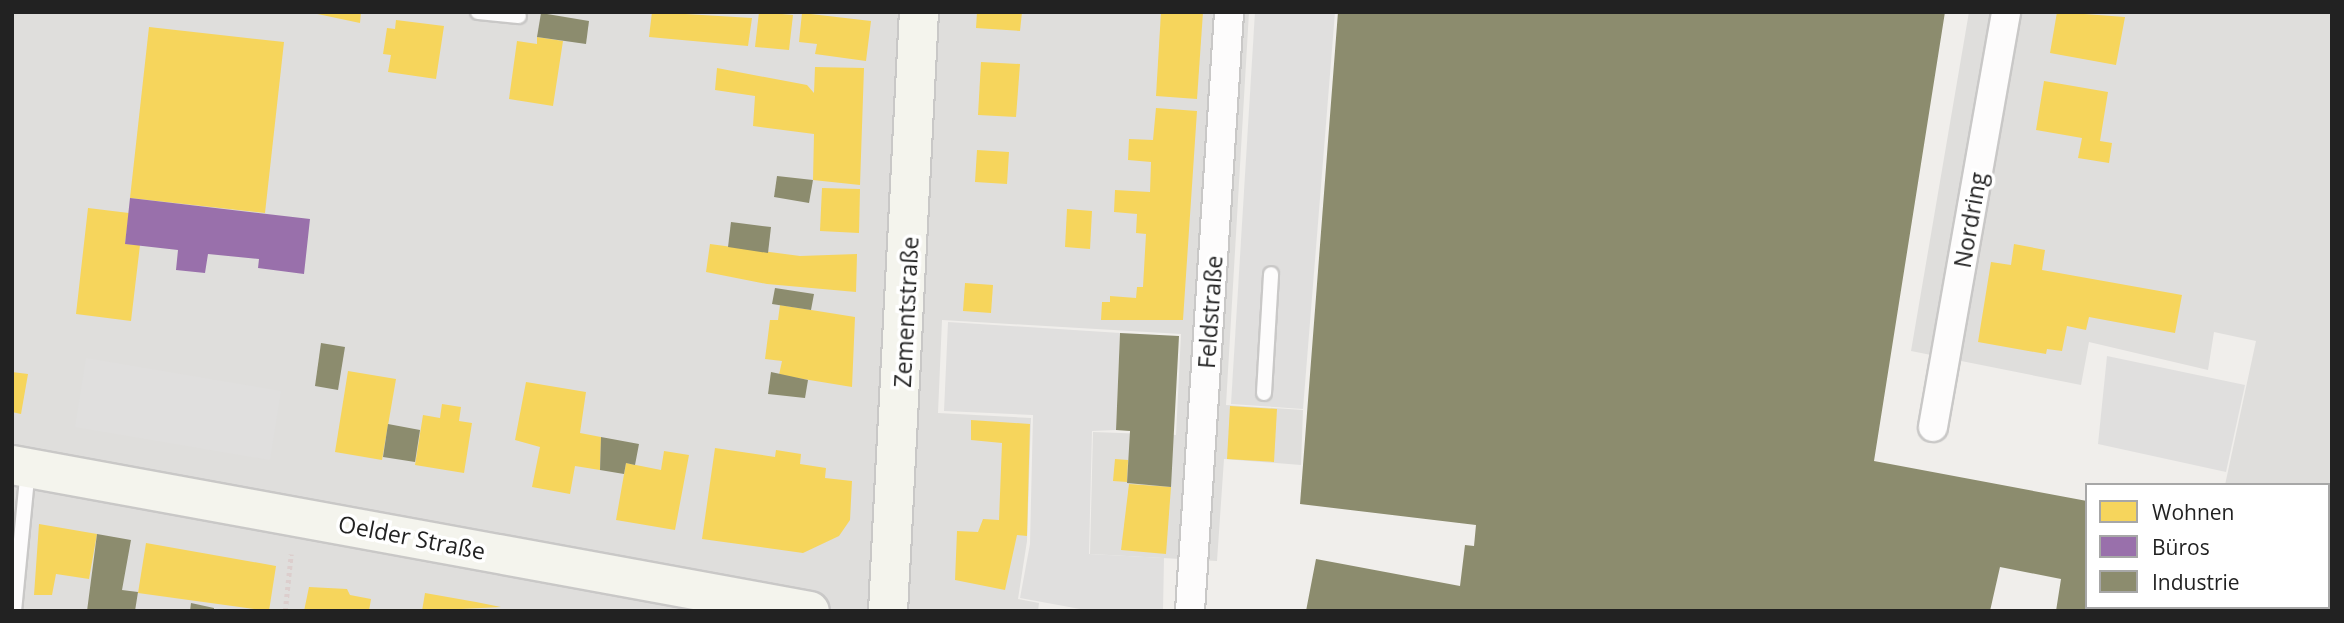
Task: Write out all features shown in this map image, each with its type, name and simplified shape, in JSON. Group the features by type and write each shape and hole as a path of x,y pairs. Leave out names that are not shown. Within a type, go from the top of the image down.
{"street":[{"name":"Zementstraße","path":"888,611 919,12"},
{"name":"Feldstraße","path":"1190,611 1229,12"},
{"name":"Nordring","path":"1933,427 2006,12"},
{"name":"Oelder Straße","path":"20,466 810,611"}],"lane":[{"path":"478,12 519,16"},
{"path":"1264,393 1271,274"},
{"path":"14,611 20,466"}],"path":[{"path":"285,611 294,515"}],"shaded area":[{"path":"12,12 1249,12 1226,405 1303,410 1301,465 1224,459 1217,561 1090,554 1093,432 1176,435 1181,334 942,320 938,413 1031,418 1027,541 1018,599 1039,603 1038,611 12,611"},
{"path":"1255,12 1335,12 1303,409 1231,404"},
{"path":"1969,12 2332,12 2332,611 2198,611 2330,609 2330,483 2225,483 2256,341 2214,332 2208,370 2089,342 2081,385 1911,351"},
{"path":"948,322 1120,333 1116,430 1092,431 1089,554 1164,558 1163,611 1091,611 1020,598 1030,544 1033,415 944,411"},
{"path":"2107,356 2245,385 2226,472 2098,444"},
{"path":"86,358 281,391 270,460 75,427"}],"building: Wohnen":[{"path":"308,12 361,12 360,23"},
{"path":"652,12 752,18 748,46 649,37"},
{"path":"759,12 793,15 789,50 755,47"},
{"path":"977,12 1022,12 1020,31 976,28"},
{"path":"1161,12 1203,12 1197,99 1156,96"},
{"path":"2057,12 2125,17 2116,65 2050,53"},
{"path":"802,13 871,21 866,61 815,54 817,44 799,42"},
{"path":"396,20 444,26 436,79 388,72 391,55 383,54 387,28 395,29"},
{"path":"149,27 284,42 265,213 130,198"},
{"path":"537,37 563,41 553,106 509,99 517,41 537,44"},
{"path":"981,62 1020,64 1016,117 978,115"},
{"path":"815,67 864,68 860,185 813,180 814,134 753,126 755,96 715,90 717,68 807,85 814,93"},
{"path":"2044,81 2108,92 2100,141 2112,143 2109,163 2078,158 2082,138 2036,130"},
{"path":"1156,108 1197,111 1183,320 1101,320 1102,302 1110,302 1110,296 1136,298 1137,287 1143,287 1146,234 1136,233 1137,214 1114,212 1115,190 1150,192 1151,162 1128,160 1129,139 1153,140"},
{"path":"977,150 1009,152 1007,184 975,182"},
{"path":"822,188 860,189 859,233 820,231"},
{"path":"88,208 129,213 125,244 140,245 131,321 76,314"},
{"path":"1067,209 1092,211 1090,249 1065,247"},
{"path":"710,244 800,256 857,254 856,292 767,284 706,272"},
{"path":"2014,244 2045,250 2042,270 2182,295 2175,333 2089,317 2086,330 2067,326 2062,351 2047,349 2046,354 1978,342 1991,262 2011,265"},
{"path":"965,283 993,285 991,313 963,311"},
{"path":"780,305 855,317 852,387 779,375 782,361 765,359 770,320 778,320"},
{"path":"348,371 396,379 382,460 335,452"},
{"path":"12,372 28,374 21,414 12,412"},
{"path":"526,382 586,392 580,433 601,437 600,470 575,466 570,494 532,487 540,447 515,440"},
{"path":"442,404 461,407 459,421 472,423 464,473 415,465 423,415 440,418"},
{"path":"1230,406 1277,409 1274,462 1227,459"},
{"path":"971,420 1030,424 1027,536 1017,535 1005,590 955,580 957,531 978,532 983,519 999,520 1002,443 971,440"},
{"path":"715,448 775,457 776,450 801,454 800,464 826,468 825,478 852,481 850,520 839,536 803,553 702,539"},
{"path":"664,451 689,455 675,530 616,520 626,463 661,470"},
{"path":"1115,459 1128,460 1127,482 1113,481"},
{"path":"1129,484 1171,487 1166,554 1121,550"},
{"path":"39,524 97,534 89,579 56,574 52,595 34,595"},
{"path":"146,543 276,566 269,611 138,593"},
{"path":"309,587 347,589 350,595 371,599 369,611 304,611"},
{"path":"425,593 476,602 501,607 422,611"}],"building: Büros":[{"path":"130,198 310,219 304,274 258,268 259,259 208,254 205,273 176,270 178,250 125,244"}],"building: Industrie":[{"path":"1338,12 1945,12 1874,461 2085,501 2085,609 2122,609 2056,611 2061,579 2000,567 1990,611 1306,611 1316,559 1460,586 1465,545 1474,546 1476,525 1300,504"},
{"path":"541,13 589,21 586,44 537,37"},
{"path":"777,176 813,180 809,203 774,197"},
{"path":"731,222 771,227 768,253 728,247"},
{"path":"775,288 814,294 811,310 772,304"},
{"path":"1120,333 1179,336 1171,487 1127,483 1130,431 1116,430"},
{"path":"321,343 345,347 338,390 315,386"},
{"path":"771,372 808,380 805,398 768,394"},
{"path":"388,424 420,430 415,462 383,457"},
{"path":"601,437 639,444 635,465 626,463 624,474 600,470"},
{"path":"97,534 131,540 122,590 138,592 135,611 87,611"},
{"path":"191,603 214,608 214,611 190,611"}]}
